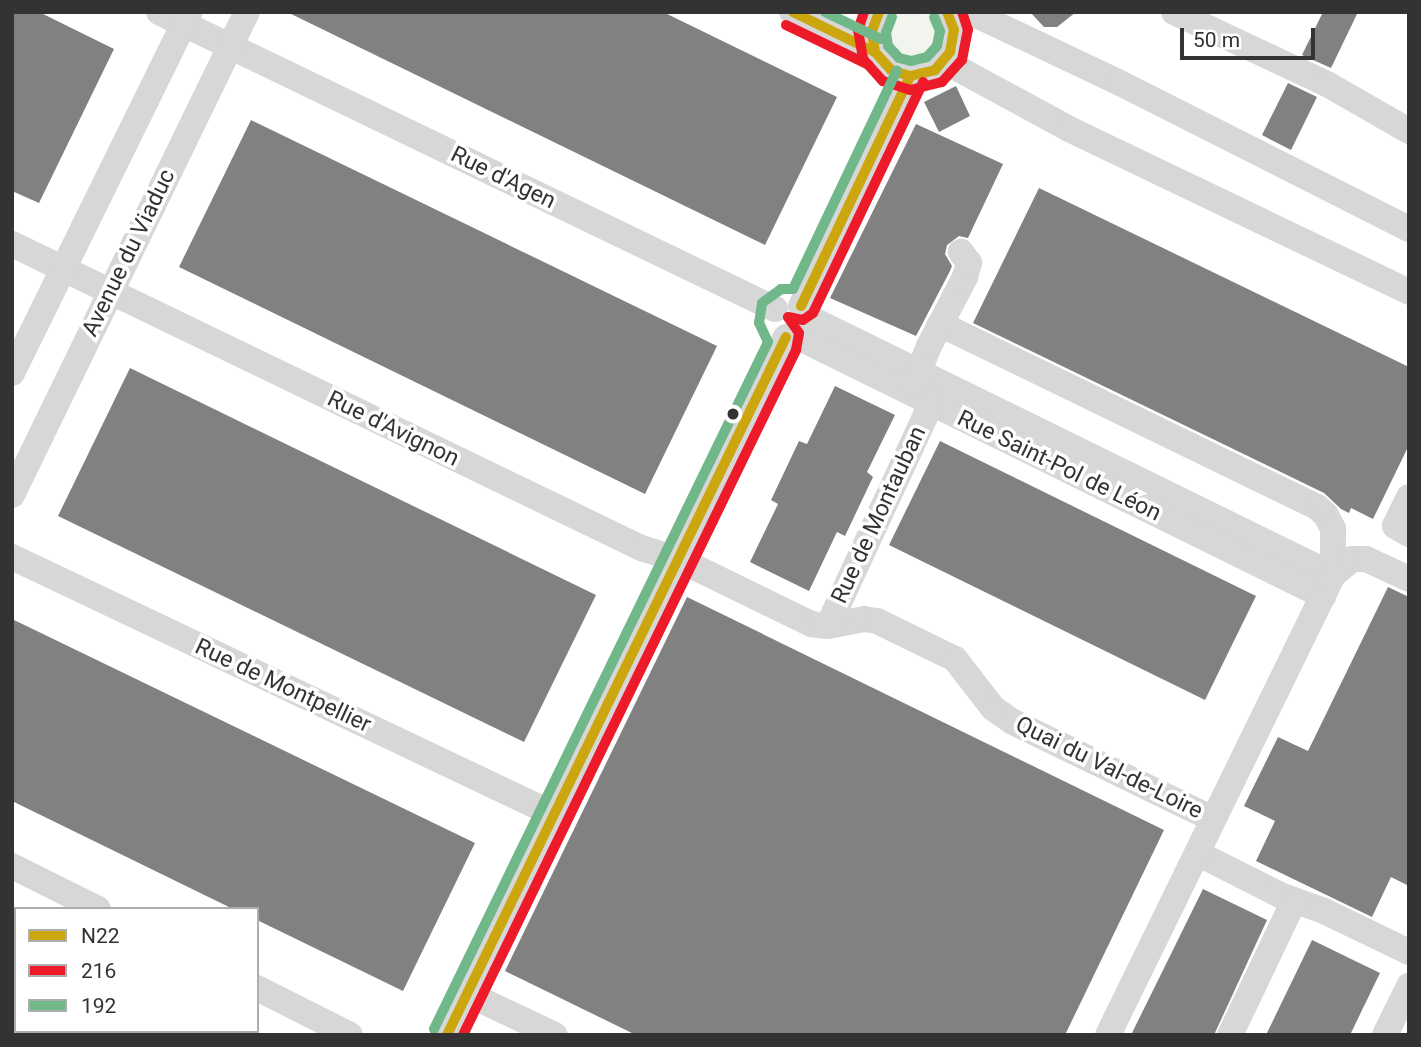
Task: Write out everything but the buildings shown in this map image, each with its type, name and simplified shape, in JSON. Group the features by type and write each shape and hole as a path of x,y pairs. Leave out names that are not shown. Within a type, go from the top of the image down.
{"street":[{"name":"Rue d'Agen","path":"159,12 188,18 231,47 775,309 786,302 798,324"},
{"name":"Avenue du Viaduc","path":"12,495 247,12"},
{"path":"792,12 875,52 891,70 910,76 924,74 944,61 954,41 954,30 947,12"},
{"path":"875,52 872,31 879,12"},
{"path":"970,12 1120,83 1409,229"},
{"path":"1174,12 1327,84 1409,131"},
{"path":"12,373 188,18"},
{"path":"944,61 1069,129 1409,292"},
{"path":"447,1035 678,559 798,324 910,76"},
{"name":"Rue d'Avignon","path":"12,244 640,548 678,559"},
{"name":"Rue de Montauban","path":"828,626 920,390 940,324 969,264 961,252"},
{"name":"Rue Saint-Pol de Léon","path":"798,324 920,390 1328,585"},
{"path":"940,324 1317,507 1326,515 1332,529 1328,585"},
{"path":"1409,497 1395,526 1409,534"},
{"name":"Rue de Montpellier","path":"12,557 553,814"},
{"path":"1108,1035 1328,585 1352,558 1366,559 1409,579"},
{"name":"Quai du Val-de-Loire","path":"678,559 811,624 828,626 864,619 874,620 955,659 993,708 1013,722 1213,819"},
{"path":"1197,853 1294,901 1324,911 1409,952"},
{"path":"12,866 94,907"},
{"path":"1230,1035 1294,901"},
{"path":"1385,1035 1409,986"},
{"path":"259,989 350,1035"},
{"path":"466,993 555,1035"}],"shaded area":[{"path":"890,12 933,15 941,37 931,58 909,66 887,56 885,32 893,18"}],"transit line":[{"name":"N22","path":"793,12 875,52"},
{"name":"192","path":"825,12 881,39"},
{"name":"216","path":"864,12 858,30 863,59 883,81 910,90 942,82 962,60 968,30 962,12"},
{"name":"N22","path":"879,12 872,31 875,52 891,70 910,76 935,70 950,52 954,30 947,12"},
{"name":"192","path":"892,17 886,33 888,46 899,58 911,61 927,57 937,46 940,31 934,17"},
{"name":"216","path":"786,25 869,65"},
{"name":"192","path":"434,1029 768,342 759,323 762,303 781,289 793,289 897,70"},
{"name":"N22","path":"801,306 910,76"},
{"name":"216","path":"463,1035 796,350 799,333 788,317 803,320 813,313 923,82"},
{"name":"N22","path":"447,1035 786,337"}]}
